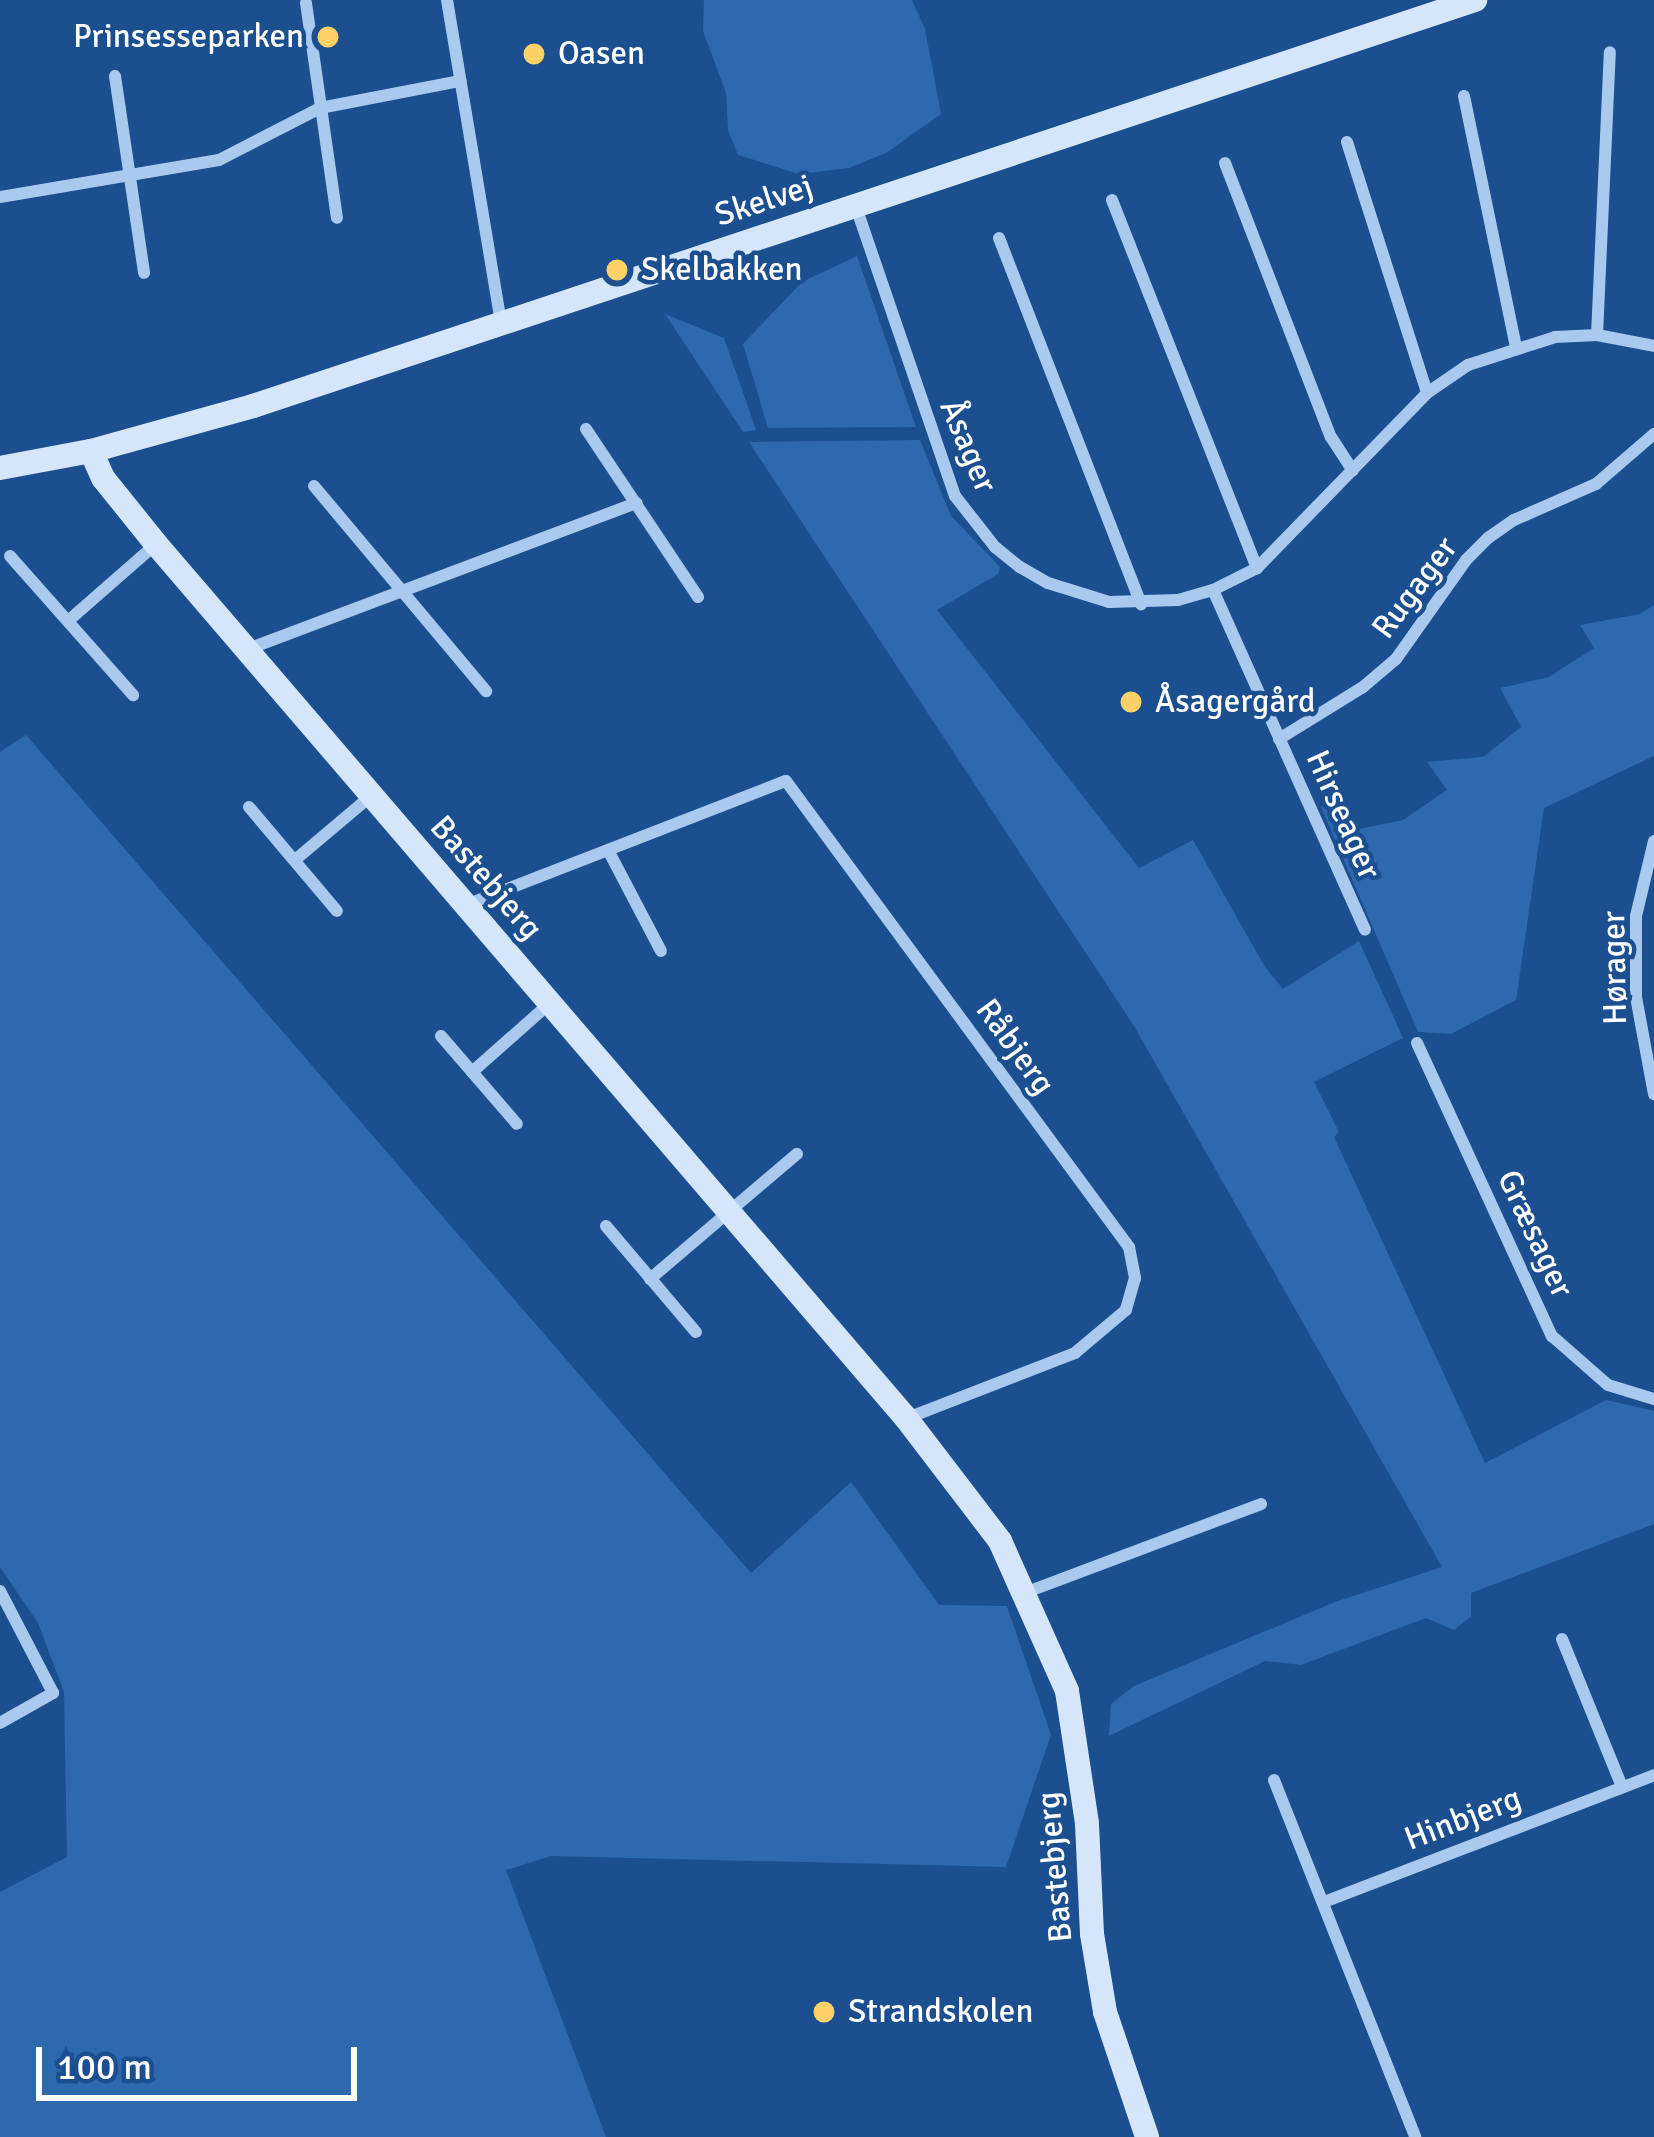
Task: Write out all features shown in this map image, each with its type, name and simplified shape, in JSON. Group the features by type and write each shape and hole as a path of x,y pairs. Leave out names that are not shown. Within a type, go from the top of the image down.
{"street":[{"path":"447,0 501,324"},
{"name":"Skelvej","path":"0,468 91,451 253,406 1475,0"},
{"path":"306,3 337,218"},
{"path":"1597,335 1610,52"},
{"path":"115,76 144,273"},
{"path":"0,197 219,160 320,108 460,82"},
{"path":"1464,96 1516,346"},
{"path":"1347,142 1427,393"},
{"path":"1225,163 1331,437 1353,471"},
{"path":"1112,200 1257,568"},
{"name":"Åsager","path":"855,206 929,434 955,496 973,523 1007,557 1048,584 1109,602 1142,604 1213,590 1257,568 1427,393 1468,365 1516,346 1597,335 1654,346"},
{"path":"999,238 1142,604"},
{"path":"586,429 698,597"},
{"name":"Rugager","path":"1279,739 1364,687 1396,659 1466,560 1488,538 1514,520 1597,484 1654,434"},
{"name":"Bastebjerg","path":"91,451 103,478 156,544 968,1494 1027,1592 1067,1691 1087,1824 1092,1934 1105,2012 1147,2137"},
{"path":"314,486 486,691"},
{"path":"246,650 635,503"},
{"path":"68,621 156,544"},
{"path":"10,556 133,694"},
{"name":"Hirseager","path":"1213,590 1365,930"},
{"name":"Råbjerg","path":"465,905 786,781 1129,1247 1135,1278 1126,1310 1076,1353 906,1418"},
{"path":"295,860 371,795"},
{"path":"249,807 337,911"},
{"name":"Hørager","path":"1654,841 1636,916 1636,997 1654,1094"},
{"path":"608,850 661,951"},
{"path":"472,1072 550,1003"},
{"path":"441,1036 517,1124"},
{"name":"Græsager","path":"1417,1043 1552,1336 1578,1365 1608,1385 1654,1400"},
{"path":"650,1279 797,1154"},
{"path":"606,1226 696,1332"},
{"path":"1027,1592 1261,1504"},
{"path":"0,1591 53,1693 0,1723"},
{"path":"1562,1639 1622,1787"},
{"name":"Hinbjerg","path":"1324,1902 1654,1775"},
{"path":"1274,1780 1414,2137"}],"shaded area":[{"path":"704,0 912,0 925,29 941,114 886,153 849,168 799,174 738,155 728,130 726,93 703,31"},
{"path":"857,256 916,427 768,428 743,344 802,282"},
{"path":"665,314 724,338 756,430 743,432"},
{"path":"920,440 951,516 1000,567 998,574 937,610 1139,868 1193,840 1265,967 1283,989 1359,941 1403,1038 1314,1082 1339,1132 1334,1137 1485,1463 1606,1400 1654,1411 1654,1524 1471,1593 1471,1616 1454,1630 1426,1618 1301,1665 1265,1661 1109,1736 1111,1704 1134,1686 1335,1602 1442,1567 1134,1026 749,442"},
{"path":"1654,605 1654,756 1544,808 1516,1000 1451,1034 1418,1032 1321,807 1329,802 1340,821 1354,830 1403,820 1447,790 1427,762 1483,757 1521,727 1500,688 1549,677 1594,648 1580,625 1640,614"},
{"path":"26,735 751,1573 851,1482 939,1605 1007,1606 1051,1735 1006,1867 551,1856 506,1870 606,2137 0,2137 0,1892 67,1857 64,1692 38,1623 0,1567 0,752"}],"place":[{"name":"Prinsesseparken","path":"328,37"},
{"name":"Oasen","path":"534,54"},
{"name":"Skelbakken","path":"617,270"},
{"name":"Åsagergård","path":"1131,702"},
{"name":"Strandskolen","path":"824,2012"}]}
